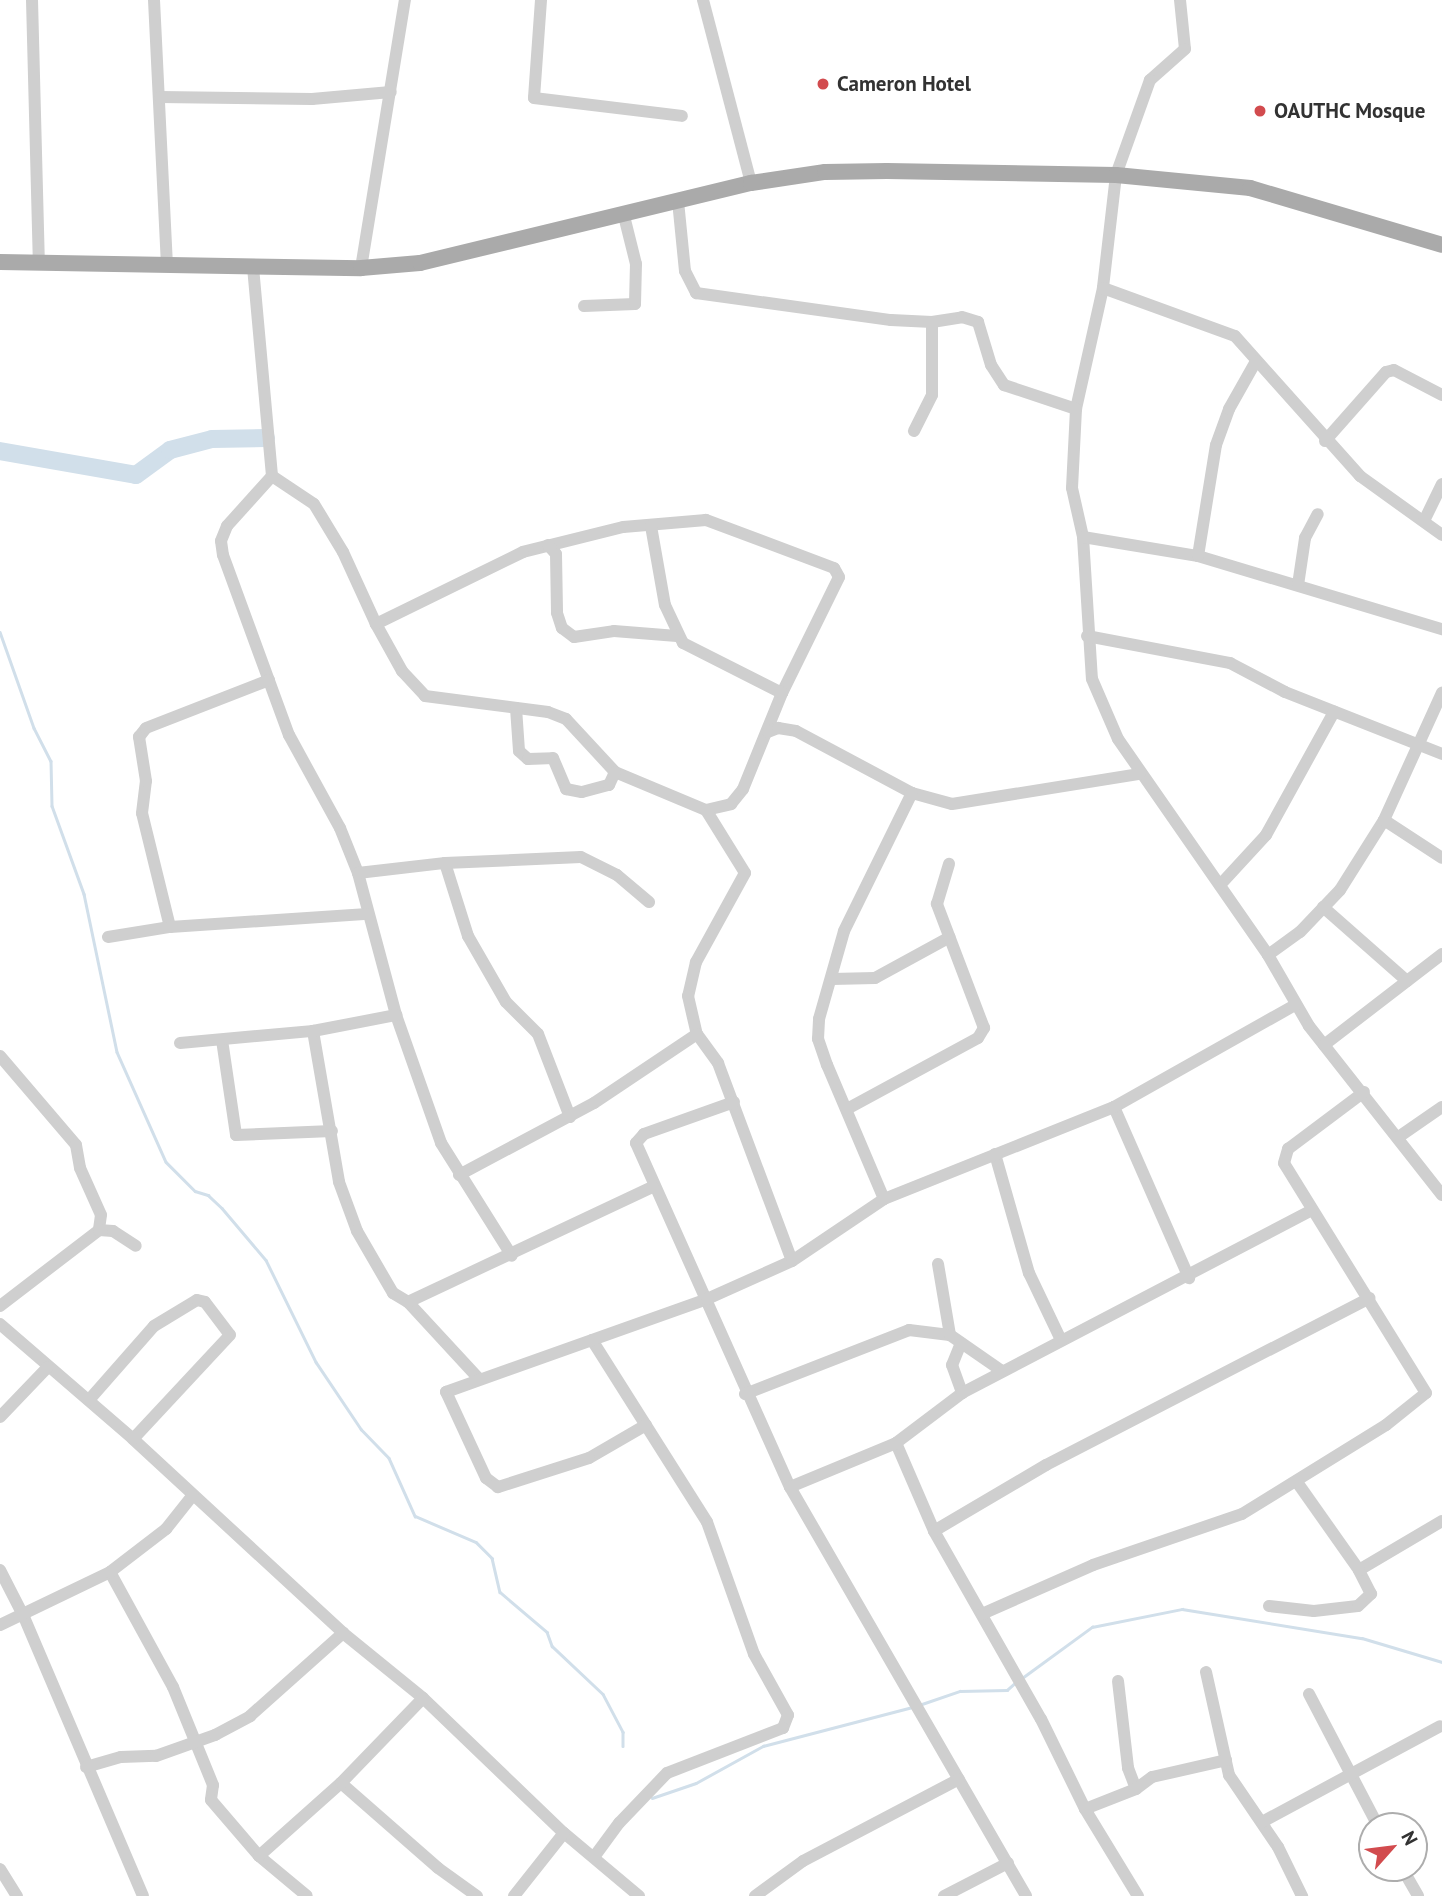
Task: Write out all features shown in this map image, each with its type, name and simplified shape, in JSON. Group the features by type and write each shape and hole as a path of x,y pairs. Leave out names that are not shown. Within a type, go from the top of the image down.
{"main road":[{"path":"0,262 167,262 253,267 361,268 491,249 751,183 825,172 1116,175 1250,188 1442,245"}],"street":[{"path":"32,0 39,261"},
{"path":"154,0 167,262"},
{"path":"361,268 405,0"},
{"path":"541,0 534,97 682,116"},
{"path":"703,0 751,183"},
{"path":"1181,0 1185,49 1150,80 1116,175 1103,288 1076,409 1072,488 1083,537 1087,636 1092,680 1103,710 1140,774 1268,955 1295,1004 1324,1045 1400,1136 1442,1195"},
{"path":"160,97 312,99 391,92"},
{"path":"678,201 685,271 696,293 932,322 962,317 978,322 991,365 1004,385 1076,409"},
{"path":"584,306 635,304 636,264 624,216"},
{"path":"253,267 272,476 227,526 221,541 289,735 340,828 358,873 396,1015 427,1109 459,1175 512,1256"},
{"path":"1103,288 1235,336 1325,441 1360,476 1442,535"},
{"path":"914,431 932,395 932,322"},
{"path":"1198,556 1216,445 1229,409 1256,361"},
{"path":"1325,441 1386,372 1394,370 1442,395"},
{"path":"272,476 314,504 343,552 376,624 402,671 425,696 516,708 566,719 615,772 706,810 745,873 696,962 688,996 696,1034 718,1063 792,1261"},
{"path":"1424,521 1442,484"},
{"path":"1298,586 1305,538 1318,514"},
{"path":"376,624 523,552 623,527 706,520 834,568 837,583 782,693 743,789 731,804 706,810"},
{"path":"651,526 665,605 677,636 683,643 782,693"},
{"path":"1083,537 1198,556 1442,629"},
{"path":"548,545 556,554 557,613 562,628 574,638 614,631 677,636"},
{"path":"1087,636 1230,663 1334,712 1442,754"},
{"path":"170,927 142,813 146,781 139,737 146,728 269,680"},
{"path":"1268,955 1340,890 1384,820 1416,743 1442,693"},
{"path":"516,708 519,751 528,759 553,758 566,789 582,792 609,785 615,772"},
{"path":"1220,885 1266,835 1334,712"},
{"path":"768,732 778,728 796,731 912,793 952,804 1140,774"},
{"path":"884,1199 858,1147 847,1109 818,1039 832,979 834,957 844,931 912,793"},
{"path":"1384,820 1442,858"},
{"path":"358,873 445,863 581,857 617,875 649,902"},
{"path":"445,863 468,936 506,1002 538,1034 570,1117"},
{"path":"847,1109 978,1038 984,1028 937,904 949,864"},
{"path":"1323,907 1408,981"},
{"path":"108,937 170,927 369,914"},
{"path":"832,979 875,978 950,937"},
{"path":"1324,1045 1442,954"},
{"path":"646,1425 589,1458 493,1486 446,1397 450,1389 707,1299 792,1261 884,1199 1114,1107 1295,1004"},
{"path":"180,1044 313,1031 396,1015"},
{"path":"313,1031 340,1182 357,1231 393,1293 408,1302 479,1379"},
{"path":"459,1175 570,1117 696,1034"},
{"path":"222,1040 236,1135 332,1131"},
{"path":"0,1056 75,1145 80,1168 102,1215 99,1230 0,1306"},
{"path":"982,1614 1093,1565 1231,1518 1297,1482 1426,1393 1284,1163 1285,1155 1364,1092"},
{"path":"734,1102 638,1137 652,1187 707,1299 745,1394 790,1487 1026,1896"},
{"path":"1114,1107 1189,1278"},
{"path":"1400,1136 1442,1107"},
{"path":"995,1154 1029,1273 1061,1340"},
{"path":"408,1302 512,1256 652,1187"},
{"path":"790,1487 896,1443 962,1393 1061,1340 1189,1278 1312,1210"},
{"path":"99,1230 113,1231 136,1246"},
{"path":"938,1264 950,1335"},
{"path":"934,1531 1046,1465 1369,1297"},
{"path":"89,1400 154,1326 197,1300 205,1302 230,1335 134,1439"},
{"path":"0,1324 134,1439 343,1633 423,1698 564,1833 639,1896"},
{"path":"745,1394 909,1330 950,1335 1002,1371"},
{"path":"592,1340 718,1545 754,1654 788,1715 788,1723 667,1773 628,1813 594,1857"},
{"path":"961,1343 951,1365 962,1393"},
{"path":"0,1417 48,1367"},
{"path":"896,1443 934,1531 1016,1673 1085,1809 1139,1896"},
{"path":"1269,1606 1314,1611 1358,1606 1371,1594 1359,1570 1297,1482"},
{"path":"0,1625 24,1617 110,1572 166,1529 193,1495"},
{"path":"1359,1570 1442,1521"},
{"path":"0,1570 24,1617 143,1896"},
{"path":"110,1572 173,1686 198,1742 214,1785 211,1800 259,1856 307,1896"},
{"path":"86,1767 121,1758 156,1756 198,1742 250,1716 343,1633"},
{"path":"1206,1672 1229,1775 1262,1822 1302,1896"},
{"path":"1118,1681 1128,1768 1136,1788"},
{"path":"1309,1694 1370,1812"},
{"path":"259,1856 341,1783 423,1698"},
{"path":"1262,1822 1348,1773 1440,1726"},
{"path":"1085,1809 1136,1788 1152,1777 1226,1760"},
{"path":"755,1896 778,1877 959,1779"},
{"path":"341,1783 438,1868 477,1896"},
{"path":"514,1896 564,1833"},
{"path":"944,1896 1008,1863"},
{"path":"0,1870 9,1892"}],"waterway":[{"path":"0,451 136,475 170,450 212,439 266,438"},
{"path":"0,632 34,728 51,761 52,806 84,894 117,1052 166,1162 195,1191 208,1195 222,1208 266,1260 316,1362 361,1429 389,1458 415,1516 476,1542 492,1558 500,1592 547,1632 552,1646 603,1694 623,1732 623,1746"},
{"path":"1022,1678 1092,1627 1182,1609 1362,1638 1442,1662"},
{"path":"919,1705 960,1691 1007,1690 1016,1682"},
{"path":"652,1798 696,1783 763,1746 913,1707"}],"place":[{"name":"Cameron Hotel","path":"823,84"},
{"name":"OAUTHC Mosque","path":"1260,111"}]}
